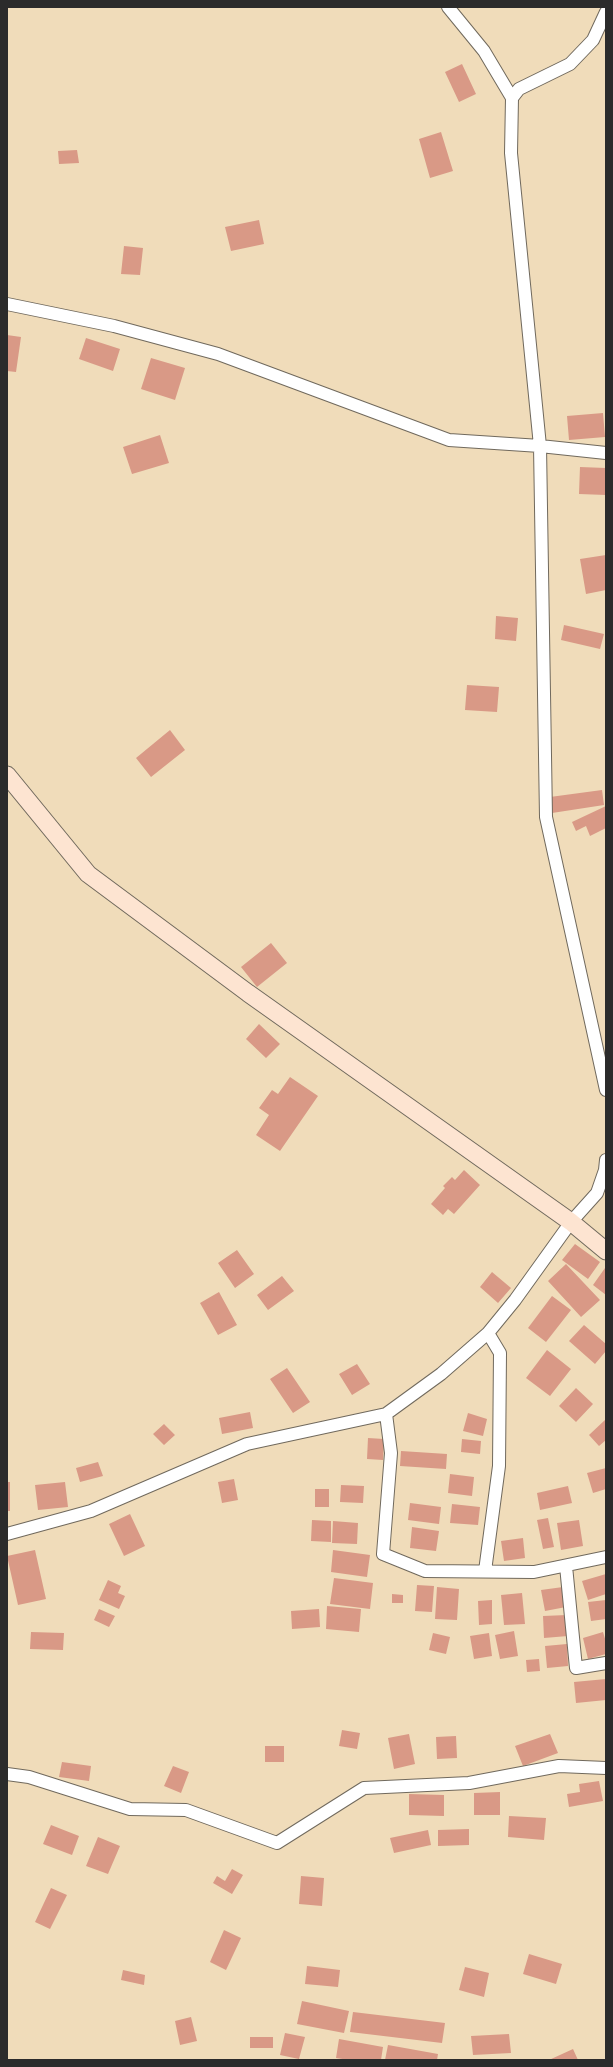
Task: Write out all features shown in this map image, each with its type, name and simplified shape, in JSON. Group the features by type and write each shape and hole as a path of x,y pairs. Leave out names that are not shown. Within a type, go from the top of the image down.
{"street":[{"path":"448,7 484,51 512,98 511,153 540,446 546,816 606,1090"},
{"path":"512,98 519,89 570,64 593,40 606,12"},
{"path":"7,304 114,326 218,354 450,440 540,446 606,454"},
{"path":"7,775 88,874 248,993 571,1222 606,1252"},
{"path":"7,1534 91,1511 247,1444 386,1414 441,1374 488,1333 515,1300 571,1222 597,1193 605,1170 606,1160"},
{"path":"485,1571 499,1466 500,1353 488,1333"},
{"path":"386,1414 391,1453 383,1554 425,1570 534,1572 606,1557"},
{"path":"566,1566 576,1668 606,1662"},
{"path":"7,1774 29,1777 130,1809 186,1810 277,1843 364,1788 469,1783 559,1766 606,1768"}],"building":[{"path":"462,64 476,94 459,102 445,72"},
{"path":"441,132 453,171 430,178 419,139"},
{"path":"77,150 79,163 59,164 58,151"},
{"path":"259,220 264,244 231,251 225,227"},
{"path":"124,246 143,248 140,275 121,274"},
{"path":"7,335 21,337 16,372 7,371"},
{"path":"86,338 120,349 113,371 79,359"},
{"path":"151,358 185,368 175,400 141,389"},
{"path":"603,413 605,437 569,440 567,416"},
{"path":"160,435 169,463 132,474 123,447"},
{"path":"580,467 606,468 606,495 579,494"},
{"path":"606,555 606,590 586,594 580,559"},
{"path":"496,616 518,618 516,641 495,639"},
{"path":"564,625 604,634 600,649 561,640"},
{"path":"467,685 499,687 497,712 465,710"},
{"path":"170,730 185,750 151,777 136,758"},
{"path":"602,790 604,805 552,813 550,797"},
{"path":"606,806 606,828 590,836 586,826 576,831 572,822"},
{"path":"271,943 287,963 257,987 241,967"},
{"path":"259,1024 280,1044 266,1058 246,1039"},
{"path":"290,1077 318,1096 280,1151 256,1135 269,1115 259,1108 272,1090 278,1094"},
{"path":"464,1170 480,1185 454,1214 448,1209 443,1215 431,1204 445,1188 443,1186 452,1177 455,1180"},
{"path":"575,1244 600,1262 588,1279 562,1260"},
{"path":"237,1250 254,1274 235,1288 218,1263"},
{"path":"566,1264 600,1300 581,1317 548,1281"},
{"path":"605,1268 606,1269 606,1295 593,1285"},
{"path":"492,1272 511,1288 498,1303 480,1287"},
{"path":"282,1276 294,1291 268,1310 257,1295"},
{"path":"219,1292 237,1325 218,1335 200,1303"},
{"path":"552,1296 571,1310 546,1342 528,1328"},
{"path":"584,1325 606,1344 606,1351 595,1364 569,1341"},
{"path":"547,1350 571,1369 550,1396 526,1378"},
{"path":"357,1364 370,1384 352,1395 339,1374"},
{"path":"287,1368 310,1402 293,1413 270,1379"},
{"path":"576,1388 593,1404 576,1422 559,1406"},
{"path":"250,1412 253,1428 222,1434 219,1418"},
{"path":"468,1413 487,1419 483,1436 463,1431"},
{"path":"606,1419 606,1440 599,1446 589,1435"},
{"path":"164,1424 175,1435 164,1445 153,1434"},
{"path":"368,1438 384,1439 383,1460 367,1459"},
{"path":"462,1439 481,1441 480,1454 461,1452"},
{"path":"401,1451 447,1454 446,1469 400,1466"},
{"path":"98,1462 103,1476 80,1482 76,1468"},
{"path":"606,1468 606,1489 593,1493 587,1473"},
{"path":"450,1474 474,1477 472,1496 448,1493"},
{"path":"234,1479 238,1500 222,1503 218,1482"},
{"path":"7,1482 10,1482 10,1511 7,1511"},
{"path":"65,1482 68,1507 38,1510 35,1485"},
{"path":"341,1485 364,1486 363,1503 340,1502"},
{"path":"568,1486 572,1503 540,1510 537,1493"},
{"path":"315,1489 329,1489 329,1507 315,1507"},
{"path":"410,1503 441,1507 439,1524 408,1520"},
{"path":"452,1504 480,1507 478,1525 450,1523"},
{"path":"130,1514 145,1546 124,1556 109,1524"},
{"path":"548,1518 554,1547 543,1549 537,1520"},
{"path":"312,1520 331,1521 331,1542 311,1541"},
{"path":"579,1520 583,1546 561,1550 557,1523"},
{"path":"333,1521 358,1523 357,1544 332,1543"},
{"path":"412,1527 439,1531 436,1551 410,1548"},
{"path":"523,1538 525,1558 504,1561 501,1541"},
{"path":"35,1550 46,1599 18,1605 7,1556"},
{"path":"333,1550 370,1555 367,1577 331,1572"},
{"path":"606,1574 606,1594 588,1600 582,1581"},
{"path":"334,1578 373,1583 370,1609 330,1604"},
{"path":"108,1580 121,1586 118,1593 125,1596 119,1609 99,1600"},
{"path":"417,1585 434,1586 432,1612 415,1611"},
{"path":"437,1587 459,1589 457,1620 435,1619"},
{"path":"563,1587 566,1607 545,1611 541,1590"},
{"path":"522,1593 525,1624 504,1625 501,1595"},
{"path":"392,1594 403,1595 403,1603 392,1603"},
{"path":"492,1600 492,1624 479,1625 478,1601"},
{"path":"606,1600 606,1619 591,1621 588,1602"},
{"path":"327,1606 361,1609 359,1632 326,1629"},
{"path":"99,1609 115,1616 109,1627 94,1620"},
{"path":"319,1609 320,1627 292,1629 291,1611"},
{"path":"567,1615 568,1636 544,1638 543,1616"},
{"path":"514,1631 518,1656 500,1659 495,1635"},
{"path":"31,1632 64,1633 63,1650 30,1649"},
{"path":"603,1632 606,1642 606,1654 588,1659 583,1638"},
{"path":"433,1633 450,1637 446,1654 429,1650"},
{"path":"489,1633 492,1656 474,1659 470,1636"},
{"path":"567,1644 568,1666 547,1668 545,1646"},
{"path":"539,1659 540,1671 527,1672 526,1660"},
{"path":"606,1679 606,1700 576,1703 574,1682"},
{"path":"342,1730 360,1733 357,1749 339,1746"},
{"path":"409,1734 415,1764 394,1769 388,1738"},
{"path":"550,1734 558,1753 523,1766 515,1746"},
{"path":"456,1736 457,1758 437,1759 436,1737"},
{"path":"265,1746 284,1746 284,1762 265,1762"},
{"path":"62,1762 91,1766 89,1781 59,1777"},
{"path":"173,1766 189,1772 181,1793 164,1786"},
{"path":"599,1781 603,1801 569,1807 567,1794 580,1792 579,1784"},
{"path":"500,1792 500,1815 474,1815 474,1793"},
{"path":"409,1794 444,1795 444,1816 409,1815"},
{"path":"509,1816 546,1818 544,1840 508,1837"},
{"path":"51,1825 79,1836 72,1855 43,1844"},
{"path":"469,1829 469,1845 438,1846 438,1830"},
{"path":"428,1830 431,1845 394,1853 390,1838"},
{"path":"98,1837 120,1846 108,1874 86,1866"},
{"path":"232,1869 243,1875 232,1894 213,1883 217,1876 225,1881"},
{"path":"301,1876 324,1878 322,1906 299,1904"},
{"path":"51,1888 67,1895 50,1929 35,1922"},
{"path":"224,1930 241,1938 226,1970 210,1962"},
{"path":"529,1954 562,1964 556,1984 523,1974"},
{"path":"307,1966 340,1970 338,1987 305,1984"},
{"path":"465,1967 489,1973 484,1997 459,1990"},
{"path":"123,1970 145,1975 144,1985 121,1980"},
{"path":"302,2001 349,2011 344,2033 297,2024"},
{"path":"353,2012 445,2023 442,2043 350,2032"},
{"path":"191,2017 197,2041 180,2045 175,2021"},
{"path":"285,2033 305,2037 299,2059 280,2055"},
{"path":"509,2034 511,2053 473,2055 471,2036"},
{"path":"250,2037 273,2037 273,2048 250,2048"},
{"path":"339,2039 383,2047 381,2060 349,2060 336,2058"},
{"path":"388,2045 438,2054 437,2060 385,2060"},
{"path":"573,2049 578,2060 549,2060"}]}
